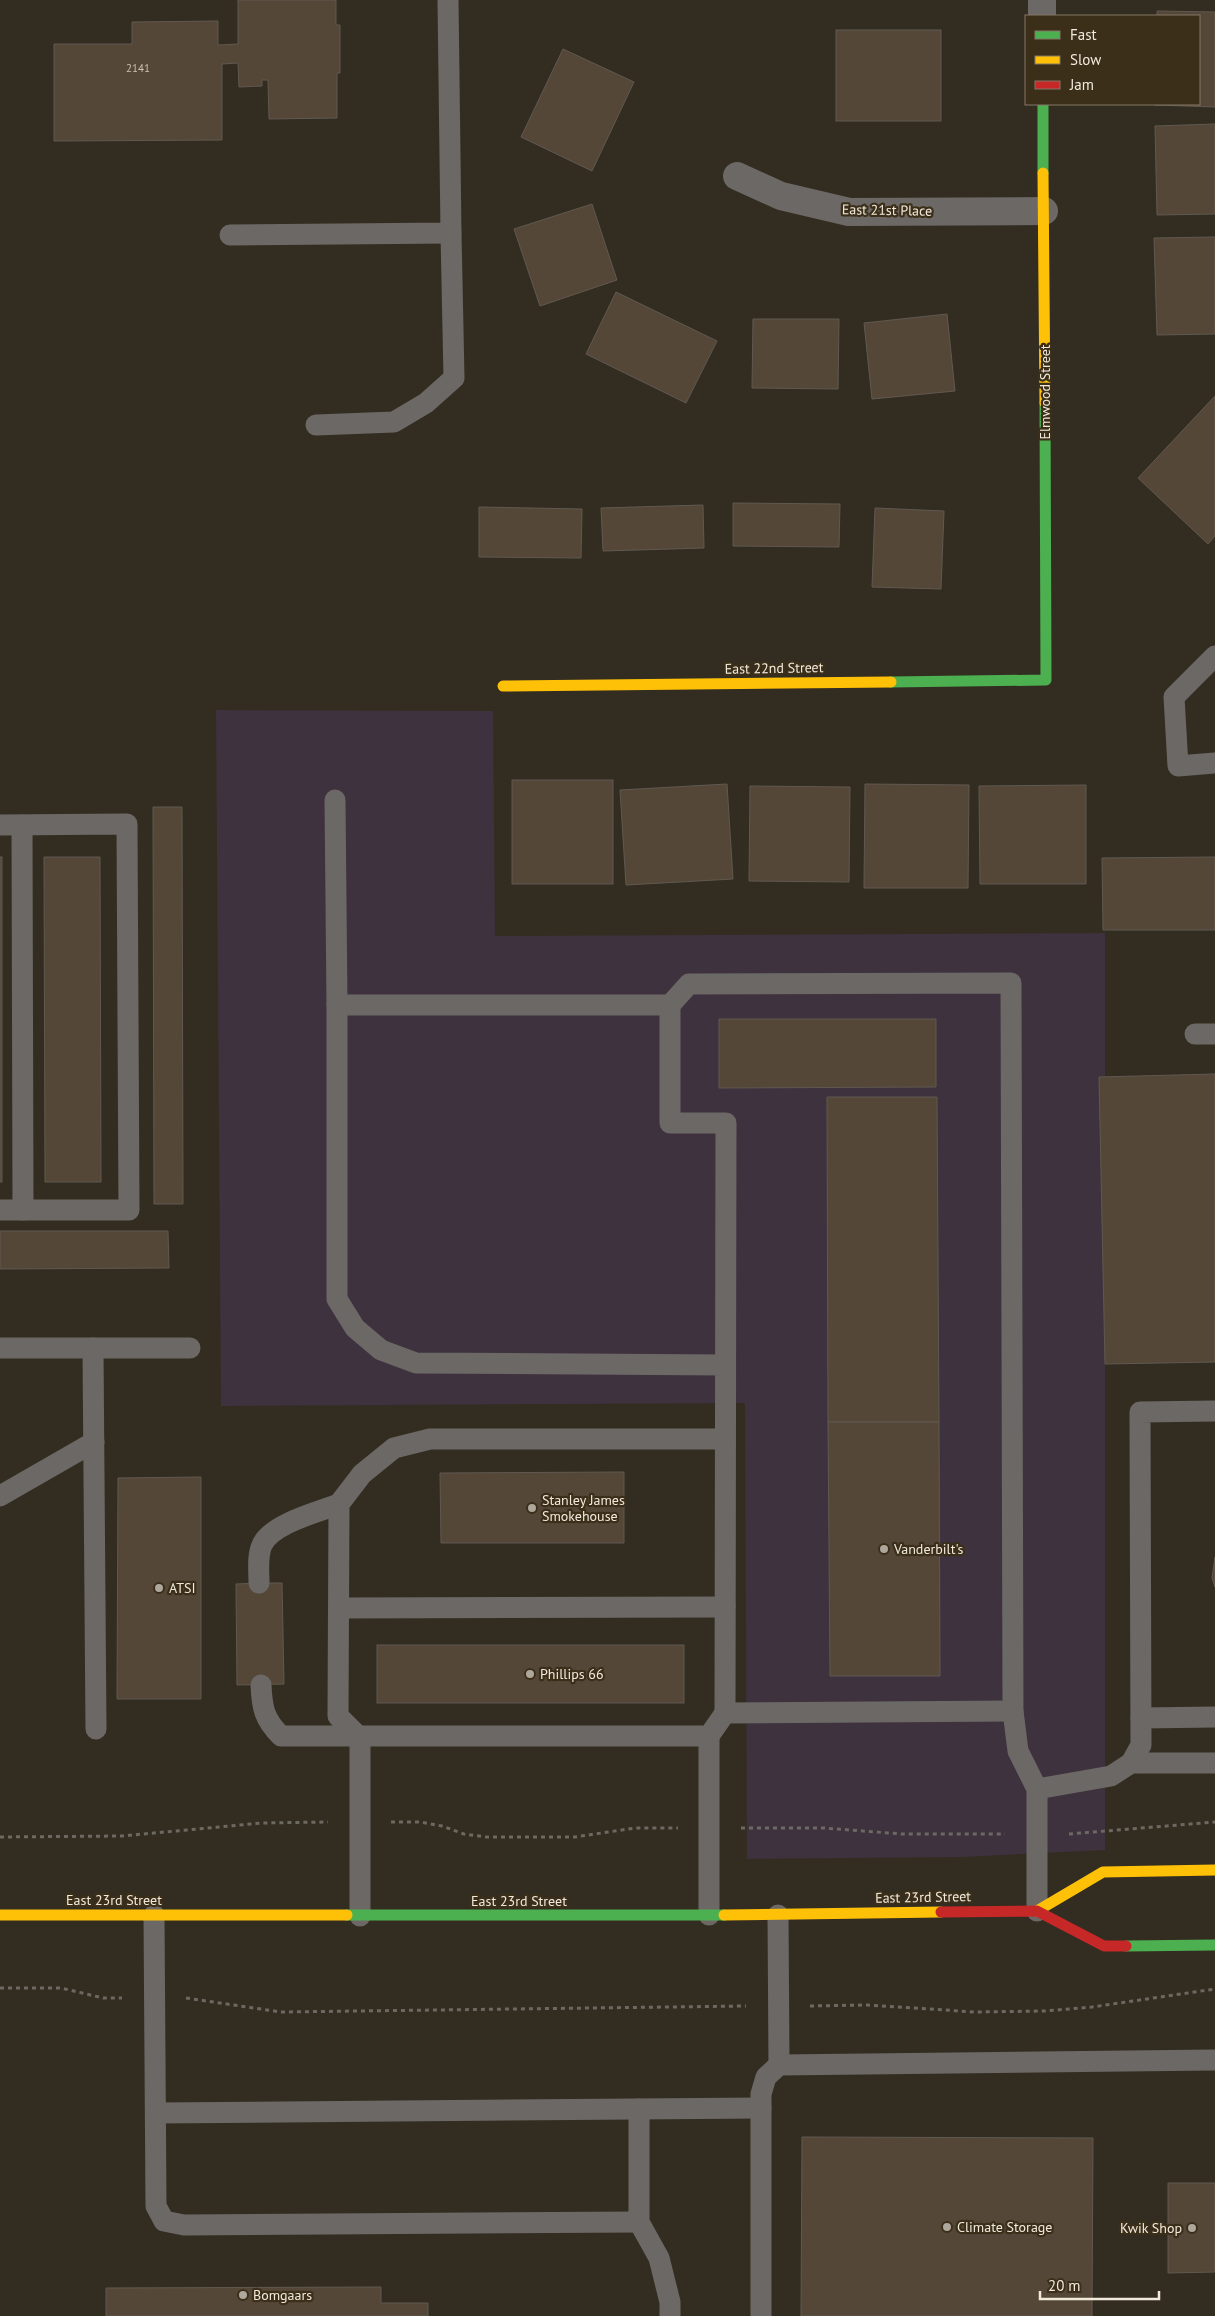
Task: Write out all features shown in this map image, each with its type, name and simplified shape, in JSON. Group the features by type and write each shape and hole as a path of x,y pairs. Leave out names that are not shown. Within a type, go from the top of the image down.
{"main road":[{"name":"Elmwood Street","path":"1043,105 1046,680"},
{"name":"East 22nd Street","path":"503,686 1046,680"},
{"name":"East 23rd Street","path":"1037,1911 1103,1872 1215,1870"},
{"name":"East 23rd Street","path":"0,1915 778,1915 1037,1911 1104,1946 1215,1945"}],"street":[{"path":"1042,0 1042,15"},
{"name":"East 21st Place","path":"737,176 781,196 849,212 1044,211"}],"lane":[{"path":"316,426 394,422 426,403 454,378 448,0"},
{"path":"230,235 451,233"},
{"path":"1215,656 1174,697 1178,766 1215,763"},
{"path":"335,800 337,1299 355,1328 381,1350 416,1363 725,1365"},
{"path":"0,825 127,824 129,1210 0,1210"},
{"path":"22,825 22,1210"},
{"path":"709,1915 709,1736 725,1713 726,1123 670,1123 670,1006 689,984 1011,983 1013,1711 1018,1751 1037,1789 1037,1911"},
{"path":"337,1006 670,1006"},
{"path":"0,1348 190,1348"},
{"path":"94,1348 96,1729"},
{"path":"1037,1789 1111,1776 1131,1763 1141,1745 1140,1412 1215,1411"},
{"path":"259,1584 258,1564 262,1545 274,1530 339,1504 362,1474 394,1448 430,1439 725,1439"},
{"path":"0,1496 94,1442"},
{"path":"339,1504 338,1716 360,1738 360,1916"},
{"path":"339,1608 725,1607"},
{"path":"261,1685 262,1703 268,1722 281,1736 360,1738 709,1736"},
{"path":"725,1713 1013,1711"},
{"path":"1141,1718 1215,1717"},
{"path":"1131,1763 1215,1763"},
{"path":"154,1915 156,2206 164,2221 184,2225 640,2222"},
{"path":"778,1915 779,2065"},
{"path":"761,2316 761,2094 766,2077 779,2065 1215,2060"},
{"path":"156,2113 761,2108"},
{"path":"640,2109 640,2222 659,2258 670,2302 670,2316"}],"path":[{"path":"0,1837 122,1836 262,1823 420,1822 479,1836 521,1838 575,1837 635,1828 824,1828 902,1834 1082,1834 1215,1822"},
{"path":"0,1988 61,1988 103,1998 189,1998 281,2012 778,2006 867,2006 975,2012 1045,2011 1092,2007 1215,1989"}],"shaded area":[{"path":"216,710 493,711 495,936 1105,933 1105,1850 961,1857 747,1859 745,1403 221,1406"}],"building":[{"path":"238,0 336,0 336,25 340,25 340,73 337,73 337,118 269,119 268,80 262,80 262,86 239,87 238,63 222,64 222,140 54,141 54,44 132,44 132,22 218,21 218,45 238,44"},
{"path":"1157,11 1215,12 1215,107 1155,105 1200,105 1200,15 1157,15"},
{"path":"836,30 941,30 941,121 836,121"},
{"path":"563,49 634,82 592,171 521,137"},
{"path":"1215,124 1215,214 1157,215 1155,126"},
{"path":"592,204 617,280 540,306 514,229"},
{"path":"1215,237 1215,334 1157,335 1154,238"},
{"path":"616,292 717,341 686,403 586,354"},
{"path":"947,314 955,391 872,399 864,323"},
{"path":"753,319 839,319 838,389 752,388"},
{"path":"1215,396 1215,536 1208,544 1138,478"},
{"path":"733,503 840,504 839,547 733,546"},
{"path":"703,505 704,548 603,551 601,508"},
{"path":"479,507 582,509 581,558 479,557"},
{"path":"875,508 944,511 941,589 872,587"},
{"path":"512,780 613,780 613,884 512,884"},
{"path":"727,784 733,879 626,885 620,790"},
{"path":"865,784 969,785 968,888 864,888"},
{"path":"1086,785 1086,884 980,884 979,786"},
{"path":"750,786 850,787 849,882 749,881"},
{"path":"153,807 182,807 183,1204 154,1204"},
{"path":"0,857 2,857 2,1182 0,1182"},
{"path":"44,857 100,857 101,1182 45,1182"},
{"path":"1215,857 1215,930 1103,930 1102,858"},
{"path":"719,1019 936,1019 936,1087 719,1088"},
{"path":"1215,1074 1215,1362 1105,1364 1099,1077"},
{"path":"827,1097 937,1097 939,1422 828,1422"},
{"path":"0,1231 168,1231 169,1268 0,1269"},
{"name":"Vanderbilt's","path":"828,1422 939,1422 940,1676 830,1676"},
{"name":"Stanley James Smokehouse","path":"624,1472 624,1543 441,1543 440,1473"},
{"name":"ATSI","path":"201,1477 201,1699 117,1699 118,1478"},
{"path":"1215,1557 1215,1587 1212,1578"},
{"path":"282,1583 284,1684 237,1685 236,1584"},
{"name":"Phillips 66","path":"377,1645 684,1645 684,1703 377,1703"},
{"name":"Climate Storage","path":"802,2137 1093,2138 1092,2316 801,2316"},
{"name":"Kwik Shop","path":"1168,2183 1215,2183 1215,2272 1168,2273"},
{"name":"Bomgaars","path":"381,2287 381,2303 428,2303 428,2316 106,2316 106,2288"}],"traffic: fast":[{"path":"1043,105 1043,173"},
{"path":"891,682 1046,680 1045,403"},
{"path":"347,1915 724,1915"},
{"path":"1126,1946 1215,1945"}],"traffic: slow":[{"path":"1043,173 1045,403"},
{"path":"503,686 891,682"},
{"path":"1037,1911 1103,1872 1215,1870"},
{"path":"724,1915 941,1912"},
{"path":"0,1915 347,1915"}],"traffic: jam":[{"path":"941,1912 1037,1911 1104,1946 1126,1946"}],"place":[{"name":"Stanley James Smokehouse","path":"532,1508"},
{"name":"Vanderbilt's","path":"884,1549"},
{"name":"ATSI","path":"159,1588"},
{"name":"Phillips 66","path":"530,1674"},
{"name":"Climate Storage","path":"947,2227"},
{"name":"Kwik Shop","path":"1192,2228"},
{"name":"Bomgaars","path":"243,2295"}]}
